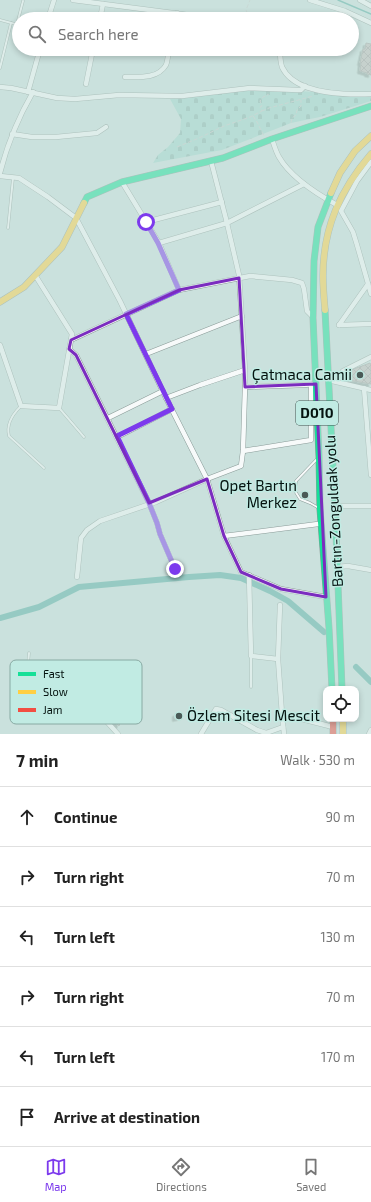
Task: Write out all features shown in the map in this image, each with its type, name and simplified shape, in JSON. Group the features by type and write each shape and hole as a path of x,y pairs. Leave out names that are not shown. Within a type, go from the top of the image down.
{"main road":[{"path":"0,302 24,287 62,247 87,197 122,182 223,158 371,106"},
{"name":"Bartın-Zonguldak yolu","path":"332,686 320,509 319,456 313,384 314,261 318,227 327,200 340,173 355,151 371,136"},
{"name":"Bartın-Zonguldak yolu","path":"342,686 335,506 323,275 325,246 329,226 337,205 359,168 371,154"},
{"path":"333,722 333,734"},
{"path":"343,722 343,734"}],"street":[{"path":"50,12 54,0"},
{"path":"73,0 169,12"},
{"path":"310,0 348,12"},
{"path":"360,0 371,6"},
{"path":"101,12 103,4"},
{"path":"359,17 371,23"},
{"path":"38,56 30,92 25,107 12,134 0,174 19,178 48,196 76,218 126,314 207,479 224,536 241,572 281,589 326,597"},
{"path":"86,84 92,56"},
{"path":"125,77 146,77 157,73 166,63 168,56"},
{"path":"280,56 285,72 291,79 305,86 330,93 371,94"},
{"path":"0,87 58,98 75,99 119,95 178,96 250,88 298,90 305,86"},
{"path":"12,134 56,137 97,133 106,127"},
{"path":"269,141 289,170 304,184 337,205"},
{"path":"77,577 82,538 87,530 100,521 149,503 156,502 207,479 241,466 243,451 245,370 239,278 211,161"},
{"path":"371,162 357,181 341,211 358,245 371,294"},
{"path":"122,182 158,243 179,290"},
{"path":"158,243 227,223 304,184"},
{"path":"146,222 222,202"},
{"path":"0,344 21,406 59,408 72,334 35,275"},
{"path":"71,340 179,290 250,276 292,280 302,283 307,311 313,318"},
{"path":"368,284 339,325 371,324"},
{"path":"146,354 242,316"},
{"path":"69,349 76,355 117,436 149,503 175,569"},
{"path":"343,371 371,357"},
{"path":"166,398 245,370"},
{"path":"328,380 371,390"},
{"path":"243,451 311,440 313,384 245,387"},
{"path":"364,388 371,475"},
{"path":"108,418 163,391"},
{"path":"117,436 172,409"},
{"path":"335,506 371,506"},
{"path":"224,536 318,524"},
{"path":"337,567 348,566 371,570"},
{"path":"249,575 251,656 278,659"},
{"path":"280,606 278,659 284,734"},
{"path":"201,734 216,709 221,710 256,730 266,733 283,727"},
{"path":"282,714 334,727"},
{"path":"109,724 118,734"},
{"path":"369,734 371,730"}],"lane":[{"path":"21,12 23,1"},
{"path":"0,20 11,23 0,68"},
{"path":"8,228 13,177"},
{"path":"21,406 12,415 9,424 9,436 44,468"},
{"path":"59,408 84,437"},
{"path":"319,456 296,481 295,491 300,499 320,509"},
{"path":"29,660 30,652"},
{"path":"251,656 251,688"}],"path":[{"path":"247,12 246,10 250,0"},
{"path":"262,111 260,101 263,97 268,95 268,93"},
{"path":"177,147 262,111 314,96"},
{"path":"291,123 292,118 296,115 296,110 302,106 301,100"},
{"path":"253,116 269,141"}],"highlighted area":[{"path":"239,278 245,387 316,384 326,597 281,589 241,572 224,536 207,479 149,503 76,355 69,349 71,340 179,290"}],"green space":[{"path":"249,90 300,91 371,96 371,101 320,117 291,123 222,150 153,163 158,155 168,147 180,133 181,119 170,99"}],"building":[{"path":"366,43 371,44 371,75 360,71 363,49 365,49"},
{"name":"Çatmaca Camii","path":"370,363 371,384 348,380 351,370"},
{"name":"Özlem Sitesi Mescit","path":"182,713 183,717 175,719 175,714"}],"waterway":[{"path":"338,0 371,14"},
{"path":"0,618 39,607 79,587 220,575 241,578 270,591 288,601 324,632"},
{"path":"356,667 371,682"}],"traffic: fast":[{"path":"84,203 87,197 122,182 223,158 272,139 371,106"},
{"path":"331,193 318,227 314,261 313,318 320,509 332,686"},
{"path":"325,310 342,686"}],"traffic: slow":[{"path":"331,193 340,173 355,151 371,136"},
{"path":"325,310 323,280 324,258 330,226 335,210 342,196 350,182 371,154"},
{"path":"0,302 24,287 62,247 84,203"},
{"path":"343,722 343,734"}],"traffic: jam":[{"path":"333,722 333,734"}],"place":[{"name":"Çatmaca Camii","path":"360,375"},
{"name":"Opet Bartın Merkez","path":"305,495"},
{"name":"Özlem Sitesi Mescit","path":"179,716"}],"route":[{"path":"146,222 158,243 179,290 126,314 172,409 117,436 149,503 175,569"}]}
